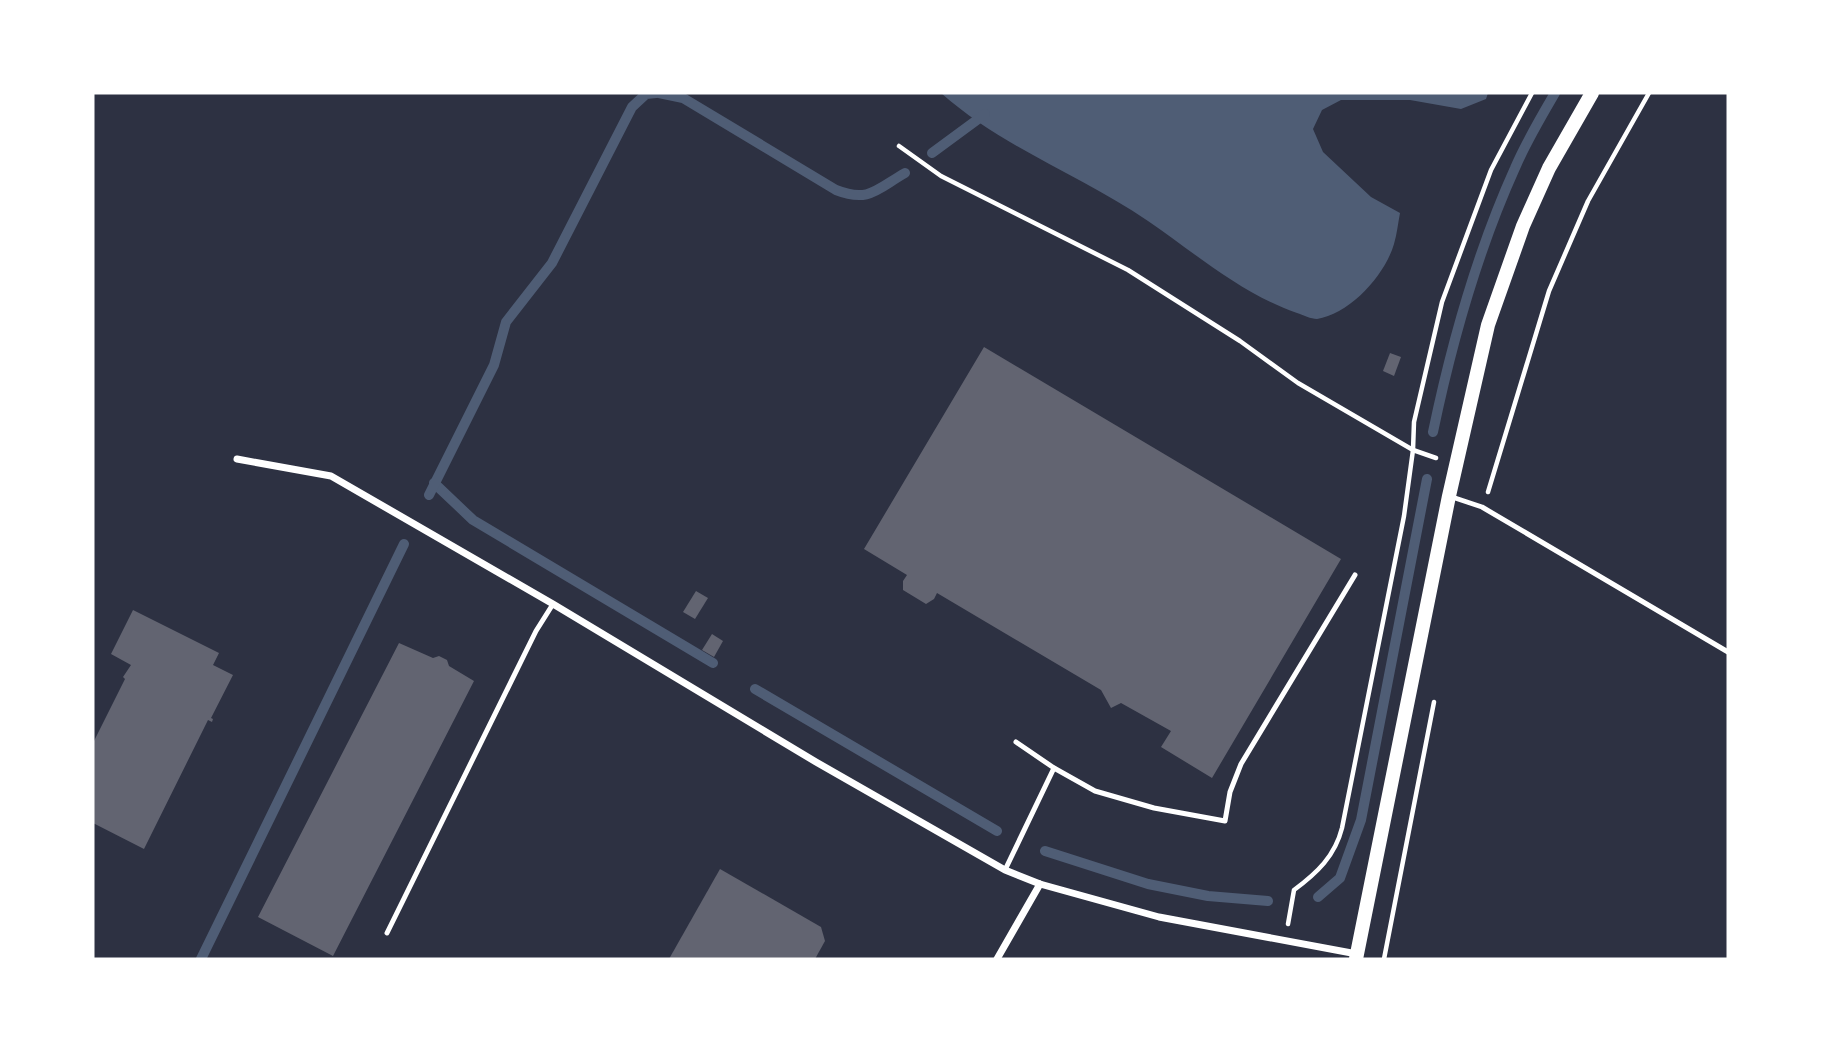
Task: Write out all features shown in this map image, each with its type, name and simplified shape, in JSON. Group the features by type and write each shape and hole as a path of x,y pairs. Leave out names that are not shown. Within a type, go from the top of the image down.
{"main road":[{"path":"1357,957 1449,495 1488,325 1523,226 1549,168 1592,93"}],"street":[{"path":"237,459 331,476 839,775 1006,870 1040,884 1159,917 1284,942 1321,946 1357,957"},
{"path":"997,959 1040,884"}],"lane":[{"path":"1449,495 1482,507 1728,652"},
{"path":"1016,742 1095,791 1154,808 1225,821 1230,792 1241,764 1355,575"},
{"path":"387,933 536,631 552,604"},
{"path":"1006,870 1054,768"}],"path":[{"path":"1284,942 1294,890 1314,875 1338,844 1404,516 1414,422 1442,302 1491,170 1532,93"},
{"path":"899,146 941,176 1128,270 1240,341 1298,383 1413,450 1456,464"}],"water":[{"path":"941,93 1488,93 1486,99 1461,109 1410,100 1341,100 1322,110 1313,129 1323,152 1371,197 1400,213 1389,256 1374,280 1342,310 1317,319 1277,305 1238,284 1148,221 990,130"}],"building":[{"path":"984,347 1341,559 1212,778 1161,747 1171,731 1121,703 1111,708 1101,690 937,593 934,599 926,604 903,590 903,581 907,575 864,549"},
{"path":"1390,353 1401,357 1394,376 1383,371"},
{"path":"696,591 708,598 695,619 683,612"},
{"path":"133,610 219,653 213,665 233,675 211,718 212,722 208,720 144,849 93,823 93,743 131,665 111,654"},
{"path":"712,634 723,641 714,657 702,650"},
{"path":"399,643 433,658 439,656 447,660 449,666 474,681 333,956 258,917"},
{"path":"720,869 821,927 825,941 815,959 669,959"}],"waterway":[{"path":"429,495 494,365 506,322 552,263 632,107 646,94 656,93"},
{"path":"659,93 683,98 836,190 847,194 865,195 905,173"},
{"path":"1433,432 1448,364 1477,264 1519,158 1555,93"},
{"path":"932,153 985,114"},
{"path":"1318,897 1340,878 1361,820 1427,479"},
{"path":"434,483 473,520 713,663"},
{"path":"201,959 404,544"},
{"path":"755,689 997,831"},
{"path":"1045,851 1148,884 1208,896 1268,901"}]}
